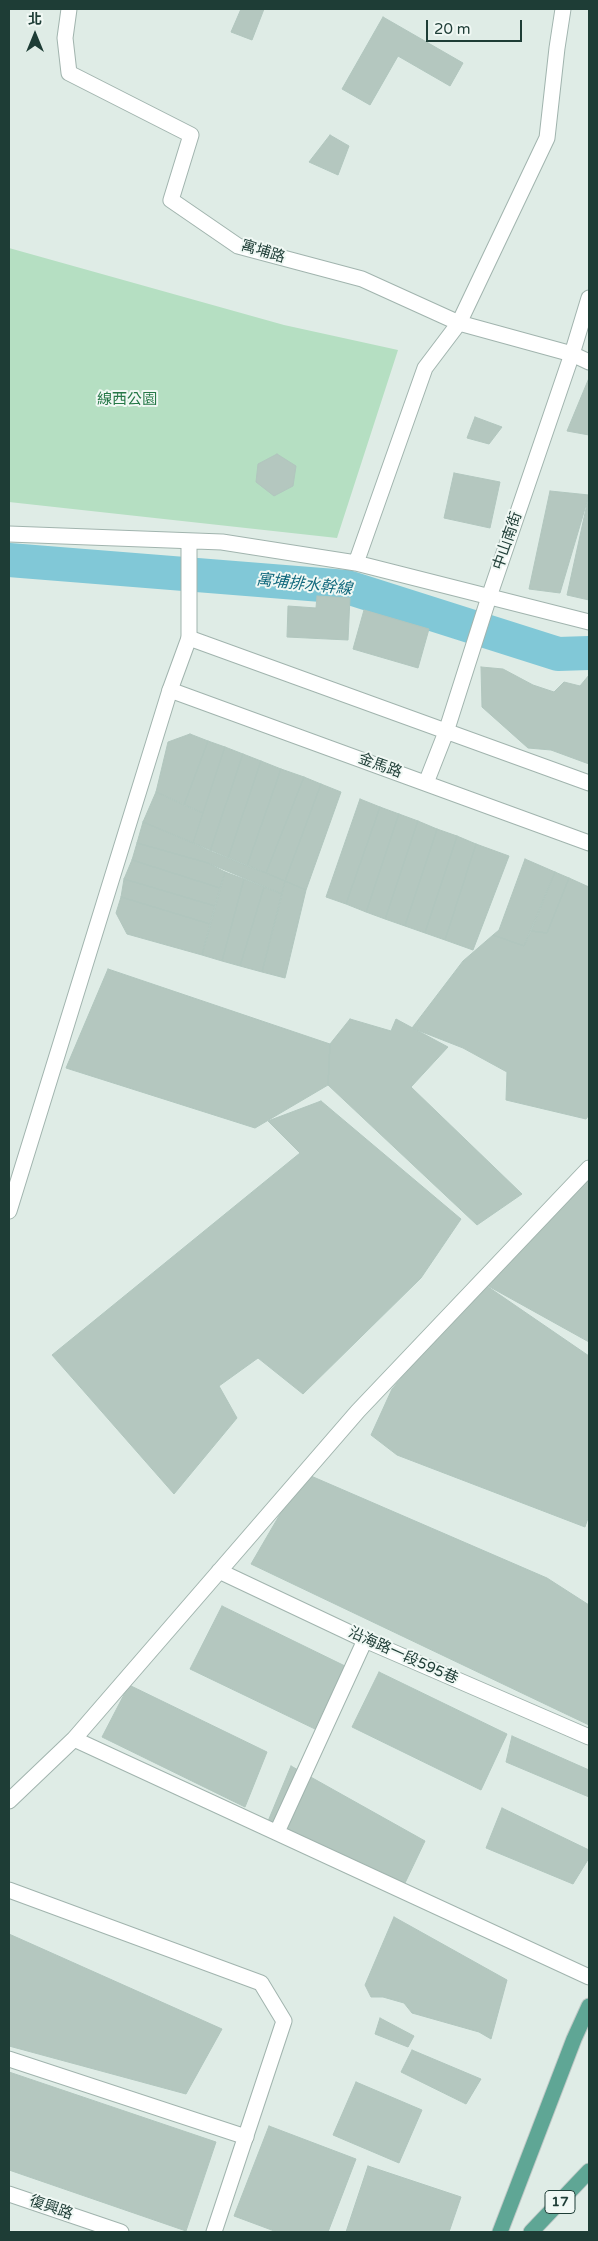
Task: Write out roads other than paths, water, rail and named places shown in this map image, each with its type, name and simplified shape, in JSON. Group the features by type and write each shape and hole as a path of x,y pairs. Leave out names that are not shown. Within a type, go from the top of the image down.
{"main road":[{"path":"500,2232 574,2039 589,2006"},
{"name":"17","path":"531,2232 589,2171"}],"street":[{"name":"寓埔路","path":"69,9 65,38 68,73 191,135 171,200 238,246 362,279 459,323 572,354 589,362"},
{"path":"356,563 426,368 459,323 547,138 563,9"},
{"name":"中山南街","path":"426,783 446,732 589,298"},
{"path":"9,534 222,542 356,563 589,622"},
{"path":"9,1211 170,690 189,638 189,541"},
{"path":"189,638 589,783"},
{"name":"金馬路","path":"170,690 589,843"},
{"path":"9,1801 74,1739 358,1411 589,1168"},
{"name":"沿海路一段595巷","path":"219,1571 366,1640 589,1737"},
{"path":"277,1832 366,1640"},
{"path":"74,1739 589,1978"},
{"path":"9,1890 261,1984 284,2021 214,2232"},
{"path":"9,2059 246,2137"},
{"name":"復興路","path":"9,2194 121,2232"}],"waterway":[{"name":"寓埔排水幹線","path":"9,560 347,587 558,654 589,653"}],"park label":[{"name":"線西公園","path":"127,400"}]}
